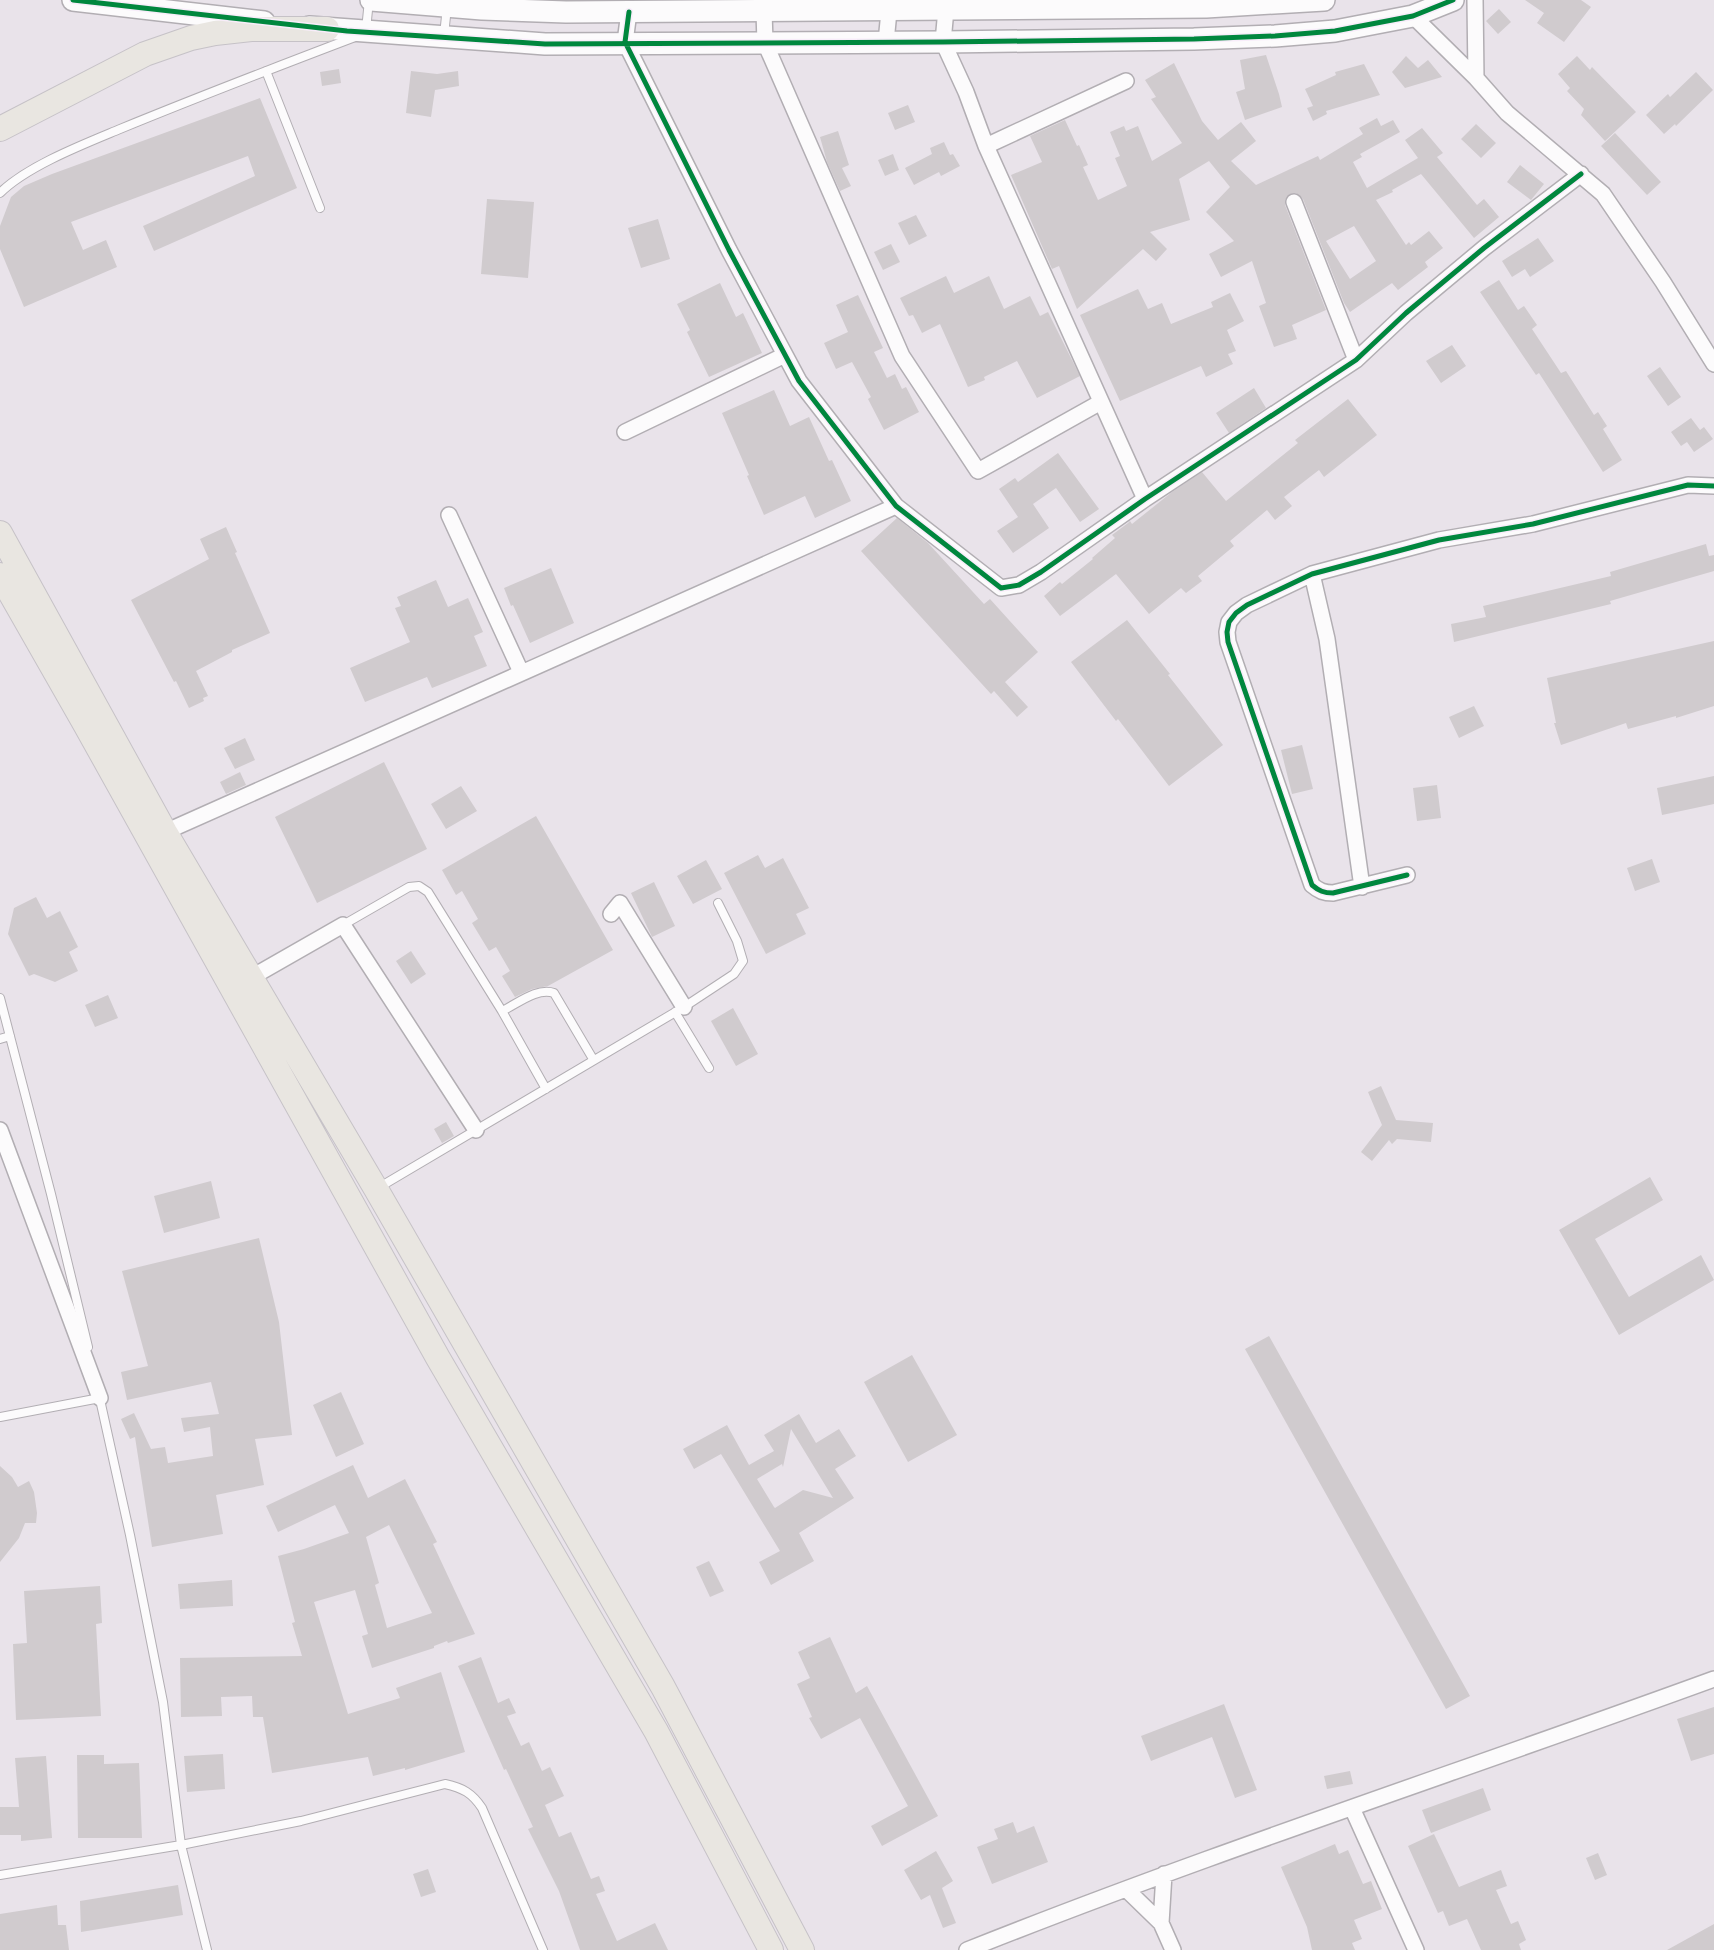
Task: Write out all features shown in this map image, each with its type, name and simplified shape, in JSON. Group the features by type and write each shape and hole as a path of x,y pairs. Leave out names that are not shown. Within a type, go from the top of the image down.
{"main road":[{"path":"0,129 146,54 191,38 252,29 327,29"},
{"path":"0,533 165,832 376,1189 662,1687 802,1950"},
{"path":"0,575 438,1358 656,1731 771,1950"}],"street":[{"path":"73,0 327,29 545,44 625,42 943,42 1194,39 1276,36 1335,31 1413,16 1453,0"},
{"path":"370,0 448,3 566,12 764,11 890,5 946,9 1049,4 1206,8 1324,0"},
{"path":"1475,0 1476,78"},
{"path":"886,42 890,5"},
{"path":"946,9 943,42 966,92 986,146 1146,499"},
{"path":"764,11 765,43 902,356 978,471 1101,402"},
{"path":"629,12 625,42 729,250 799,380 896,506 1001,588 1020,585 1356,360 1406,313 1484,248 1581,174"},
{"path":"1413,16 1476,78 1507,113 1603,194 1663,282 1714,364"},
{"path":"986,146 1126,80"},
{"path":"1294,202 1356,360"},
{"path":"625,432 785,355"},
{"path":"1407,875 1325,893 1312,885 1228,642 1229,622 1236,613 1247,604 1312,574 1439,540 1533,524 1688,485 1714,486"},
{"path":"165,832 520,672 896,506"},
{"path":"449,515 520,672"},
{"path":"1312,574 1328,639 1362,886"},
{"path":"611,914 620,902 679,1009"},
{"path":"252,977 343,925 476,1130"},
{"path":"0,1130 100,1398"},
{"path":"967,1950 1164,1874 1714,1679"},
{"path":"1352,1808 1416,1950"},
{"path":"1162,1923 1164,1874"},
{"path":"1126,1889 1162,1923 1173,1950"}],"lane":[{"path":"0,193 10,183 70,150 366,32 370,0"},
{"path":"444,37 448,3"},
{"path":"266,71 320,208"},
{"path":"343,925 410,888 419,886 428,892 502,1011 546,1090"},
{"path":"376,1189 546,1090 593,1059 679,1009 734,974 743,961 737,941 718,903"},
{"path":"502,1011 536,993 547,991 554,993 593,1059"},
{"path":"0,998 51,1194 100,1398 130,1535 163,1702 181,1845 208,1950"},
{"path":"679,1009 710,1068"},
{"path":"0,1039 10,1036"},
{"path":"0,1417 100,1398"},
{"path":"0,1875 181,1845 301,1821 445,1784 466,1790 482,1808 543,1950"}],"building":[{"path":"1525,0 1581,0 1591,7 1564,42 1537,23 1544,13"},
{"path":"1499,9 1511,22 1498,34 1486,21"},
{"path":"1266,55 1282,107 1245,120 1236,92 1245,89 1240,60"},
{"path":"1406,56 1418,68 1428,60 1442,77 1405,88 1392,72"},
{"path":"1577,56 1590,70 1592,67 1636,112 1605,141 1581,115 1584,109 1567,91 1570,88 1558,74"},
{"path":"1174,63 1202,121 1218,140 1241,122 1256,141 1231,161 1256,185 1318,156 1320,160 1363,134 1359,128 1377,118 1381,126 1393,120 1400,132 1360,154 1362,157 1353,162 1367,188 1418,158 1405,140 1422,128 1443,153 1437,157 1477,205 1484,199 1499,217 1474,238 1421,174 1392,190 1393,192 1376,200 1406,245 1409,242 1411,245 1429,231 1443,248 1425,262 1428,267 1398,290 1392,283 1350,312 1344,303 1303,199 1296,193 1290,194 1285,200 1285,205 1326,310 1292,325 1297,339 1274,347 1259,306 1266,303 1252,261 1221,277 1209,254 1234,241 1206,212 1230,187 1209,161 1179,179 1190,220 1150,232 1167,249 1156,261 1143,249 1077,309 1059,266 1052,269 1011,175 1042,162 1030,136 1065,120 1088,165 1083,167 1098,200 1127,186 1115,158 1120,156 1110,132 1124,126 1126,131 1138,126 1152,161 1182,143 1151,99 1156,97 1145,80","holes":["1354,226 1376,261 1350,279 1326,241"]},
{"path":"1364,64 1380,95 1326,111 1327,114 1313,121 1307,108 1313,106 1305,89 1336,75 1335,72"},
{"path":"339,69 341,83 322,86 320,72"},
{"path":"411,71 437,74 458,71 459,86 435,90 431,117 406,113"},
{"path":"1696,72 1713,90 1676,126 1675,124 1664,134 1646,115 1668,94 1670,97"},
{"path":"260,98 297,188 154,251 143,226 255,176 248,156 71,222 83,250 106,240 117,267 24,307 0,249 0,226 11,197 24,186 52,174"},
{"path":"908,105 915,122 895,130 888,113"},
{"path":"1476,124 1496,143 1481,158 1461,139"},
{"path":"838,131 849,165 842,168 851,186 840,191 827,162 820,137"},
{"path":"1615,133 1661,182 1647,195 1601,146"},
{"path":"944,142 950,155 953,154 960,166 941,176 939,172 914,185 905,168 932,154 930,148"},
{"path":"893,154 899,170 885,176 878,160"},
{"path":"1520,165 1544,184 1531,200 1507,182"},
{"path":"487,199 534,202 528,278 481,274"},
{"path":"916,215 927,236 909,245 898,223"},
{"path":"658,219 670,259 641,268 628,228"},
{"path":"1538,238 1554,261 1530,277 1525,269 1512,277 1502,261"},
{"path":"891,244 900,262 883,270 874,252"},
{"path":"946,276 954,293 989,276 1004,309 1030,296 1040,316 1048,312 1080,376 1037,398 1017,361 984,377 985,380 968,387 940,324 922,333 913,315 909,316 900,298"},
{"path":"1499,280 1518,310 1524,306 1537,325 1532,329 1561,373 1566,371 1594,415 1598,412 1607,426 1603,429 1622,460 1603,472 1539,373 1536,375 1480,292"},
{"path":"720,283 736,317 743,313 762,353 709,377 687,332 690,330 677,304"},
{"path":"1138,289 1148,309 1162,303 1171,324 1213,307 1211,302 1230,293 1244,321 1227,330 1236,351 1228,354 1233,364 1206,377 1201,366 1120,401 1080,315"},
{"path":"858,295 883,348 874,352 887,378 895,374 902,389 906,387 919,412 884,430 868,399 871,397 852,362 836,369 824,343 848,332 836,305"},
{"path":"1452,345 1466,366 1441,383 1426,361"},
{"path":"1660,367 1681,397 1668,406 1647,376"},
{"path":"1254,388 1266,408 1229,433 1216,413"},
{"path":"774,390 790,426 809,417 829,461 832,460 851,501 815,518 805,496 764,515 722,413"},
{"path":"1348,399 1377,435 1324,477 1319,470 1284,497 1292,506 1275,520 1267,510 1230,541 1234,546 1198,576 1202,581 1186,593 1181,588 1149,614 1116,574 1060,616 1044,596 1060,582 1062,584 1093,559 1115,538 1112,535 1130,521 1132,524 1172,492 1202,472 1226,501 1298,443 1295,440"},
{"path":"1691,418 1700,430 1704,427 1713,439 1694,452 1687,442 1681,446 1671,432"},
{"path":"1058,453 1099,509 1080,522 1056,488 1033,504 1049,528 1013,553 997,531 1018,517 999,489 1015,478 1018,482"},
{"path":"897,518 928,543 984,604 990,599 1038,652 1005,682 1028,707 1017,717 994,691 991,694 861,551"},
{"path":"226,527 237,552 235,553 270,633 232,650 232,652 196,671 208,696 203,698 204,701 189,708 131,600 209,559 200,539"},
{"path":"1706,544 1709,556 1714,555 1714,571 1610,601 1611,604 1454,642 1451,624 1486,617 1483,606 1611,576 1610,572"},
{"path":"551,568 574,623 530,643 504,588"},
{"path":"436,580 448,607 468,598 483,632 474,636 487,666 432,688 427,677 365,702 350,668 410,642 395,608 401,606 397,597"},
{"path":"1127,620 1223,745 1169,786 1118,719 1116,721 1071,662"},
{"path":"1714,641 1714,706 1676,718 1676,716 1628,729 1626,723 1561,745 1554,723 1556,723 1547,678"},
{"path":"1474,706 1484,726 1459,738 1449,717"},
{"path":"245,738 255,760 235,769 224,748"},
{"path":"1302,745 1313,789 1292,794 1281,750"},
{"path":"384,762 427,849 317,903 275,817"},
{"path":"240,772 246,785 226,794 220,782"},
{"path":"1714,776 1714,804 1662,815 1657,788"},
{"path":"1437,785 1441,818 1417,821 1413,788"},
{"path":"461,786 477,811 446,829 431,804"},
{"path":"536,816 613,950 548,986 532,989 515,997 502,976 510,971 496,947 489,951 472,923 478,919 462,891 456,895 442,870"},
{"path":"758,855 765,868 783,858 809,908 796,914 806,934 766,954 724,873"},
{"path":"1652,859 1660,882 1635,891 1627,868"},
{"path":"706,860 722,889 693,904 677,876"},
{"path":"654,882 675,926 652,937 631,893"},
{"path":"36,897 47,918 60,911 78,947 69,952 78,971 55,982 34,974 29,976 8,934 14,908"},
{"path":"411,951 426,974 411,984 396,961"},
{"path":"108,995 118,1018 95,1027 85,1005"},
{"path":"733,1008 758,1054 736,1066 711,1021"},
{"path":"1381,1086 1396,1120 1433,1123 1431,1142 1397,1139 1392,1144 1389,1140 1372,1161 1361,1152 1382,1125 1368,1092"},
{"path":"446,1122 454,1136 442,1143 434,1129"},
{"path":"1650,1177 1663,1200 1595,1239 1629,1297 1701,1255 1714,1280 1619,1335 1559,1230"},
{"path":"211,1181 220,1218 164,1233 154,1196"},
{"path":"259,1238 279,1322 292,1435 255,1439 264,1485 216,1495 223,1534 152,1547 135,1437 130,1439 121,1419 134,1413 151,1449 165,1447 168,1463 213,1456 210,1427 184,1432 181,1418 219,1414 211,1382 127,1400 121,1372 148,1366 122,1271"},
{"path":"1269,1336 1470,1696 1446,1709 1245,1349"},
{"path":"912,1355 957,1435 908,1462 864,1382"},
{"path":"341,1392 364,1444 336,1457 313,1405"},
{"path":"799,1414 816,1443 839,1429 856,1456 835,1469 854,1498 799,1533 814,1561 771,1585 759,1562 780,1551 721,1454 694,1469 683,1449 727,1425 749,1465 774,1451 764,1435","holes":["791,1429 833,1498 803,1490 774,1507 757,1479 782,1464 783,1467"]},
{"path":"353,1465 368,1498 405,1479 437,1542 433,1544 475,1634 448,1643 447,1641 434,1646 434,1648 372,1668 362,1636 368,1634 355,1590 314,1602 348,1714 400,1698 396,1688 441,1672 465,1752 405,1770 405,1768 373,1776 368,1757 272,1773 263,1717 253,1717 252,1696 221,1697 222,1716 181,1717 180,1658 302,1656 292,1623 295,1622 278,1556 349,1533 335,1505 278,1532 266,1506","holes":["389,1525 432,1613 387,1628 375,1585 379,1583 366,1537"]},
{"path":"0,1466 12,1477 18,1487 29,1481 34,1492 37,1513 36,1523 25,1523 19,1538 0,1562"},
{"path":"709,1561 724,1591 710,1597 696,1567"},
{"path":"232,1580 233,1606 180,1609 178,1584"},
{"path":"100,1586 102,1623 96,1624 101,1716 16,1720 13,1644 27,1643 24,1591"},
{"path":"830,1637 856,1693 867,1686 938,1816 882,1846 871,1826 908,1806 860,1718 821,1739 809,1718 812,1717 797,1684 810,1678 798,1652"},
{"path":"481,1657 498,1703 509,1698 516,1713 507,1716 521,1746 529,1742 542,1771 550,1767 564,1796 545,1805 559,1837 571,1832 591,1879 599,1876 605,1891 596,1894 617,1941 655,1923 668,1950 580,1950 559,1891 528,1829 533,1827 506,1769 504,1770 458,1666"},
{"path":"1224,1704 1257,1790 1235,1798 1212,1737 1151,1761 1141,1736"},
{"path":"1714,1707 1714,1754 1691,1761 1677,1719"},
{"path":"223,1754 225,1789 187,1792 184,1756"},
{"path":"77,1755 104,1755 104,1764 139,1763 142,1838 78,1838"},
{"path":"46,1756 52,1838 21,1841 21,1835 0,1835 0,1807 19,1807 15,1758"},
{"path":"1350,1771 1353,1784 1327,1789 1324,1776"},
{"path":"1483,1788 1491,1810 1431,1833 1422,1810"},
{"path":"1013,1822 1017,1833 1034,1826 1048,1862 992,1884 977,1847 998,1839 994,1829"},
{"path":"1434,1834 1459,1887 1501,1870 1507,1886 1496,1890 1511,1924 1518,1921 1526,1940 1519,1944 1521,1950 1481,1950 1467,1919 1449,1926 1443,1911 1438,1913 1408,1846"},
{"path":"1335,1844 1339,1854 1348,1850 1363,1884 1371,1881 1382,1909 1354,1920 1362,1939 1352,1943 1355,1950 1312,1950 1307,1927 1281,1867"},
{"path":"936,1851 953,1881 942,1888 956,1923 943,1928 930,1895 921,1900 904,1870"},
{"path":"1598,1853 1607,1875 1595,1880 1586,1858"},
{"path":"428,1869 436,1892 421,1897 413,1874"},
{"path":"178,1885 183,1915 81,1932 80,1901"},
{"path":"57,1905 58,1925 66,1925 69,1950 0,1950 0,1914"},
{"path":"1714,1924 1714,1950 1667,1950"}],"cycle path":[{"path":"73,0 347,31 545,44 943,42 1194,39 1275,36 1335,31 1413,16 1453,0"},
{"path":"629,12 625,42 729,250 799,381 896,506 1001,588 1019,585 1041,572 1145,499 1356,360 1406,313 1484,248 1581,174"},
{"path":"1407,875 1333,893 1327,893 1312,885 1228,642 1229,622 1236,613 1247,605 1312,574 1439,540 1533,524 1688,485 1714,486"}]}
